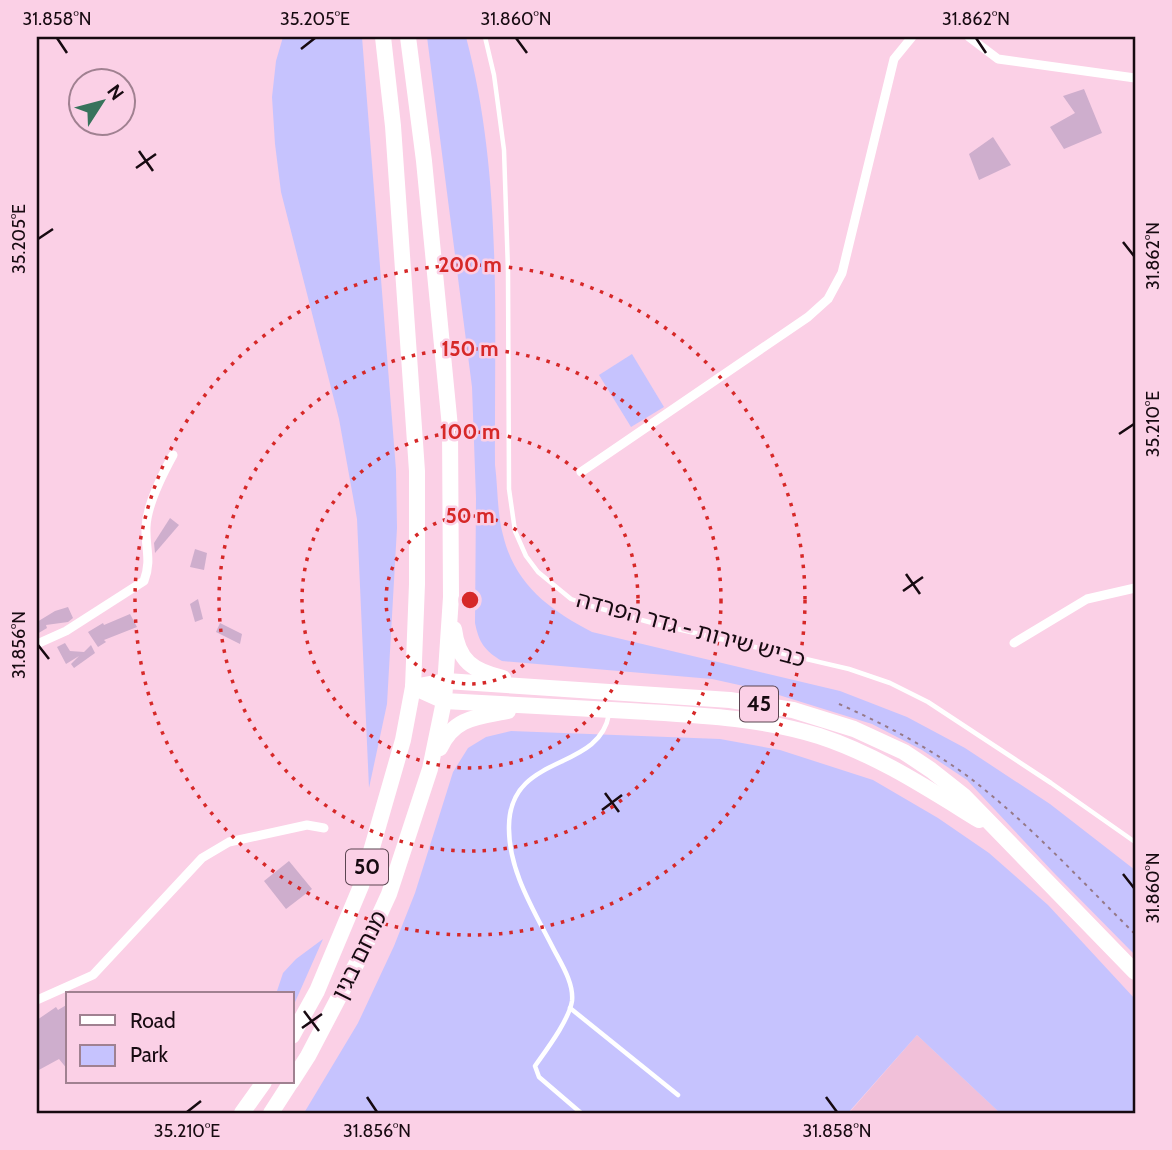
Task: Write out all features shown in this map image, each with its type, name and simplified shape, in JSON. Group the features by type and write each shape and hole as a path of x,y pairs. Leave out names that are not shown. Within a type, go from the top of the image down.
{"highway":[{"name":"מנחם בגין","path":"294,1032 317,990 361,886 377,838 403,740 413,687 417,471 393,126 383,37"},
{"path":"408,37 424,161 450,427 451,597 456,643 468,663 486,673 542,687"},
{"name":"מנחם בגין","path":"294,1077 337,1002 389,894 430,769 444,701 451,597"},
{"name":"45","path":"413,687 446,681 730,700 793,710 844,726 904,752 964,796 1135,972"},
{"name":"45","path":"413,687 444,701 695,715 789,728 848,747 895,768 979,820 1024,858"},
{"path":"430,769 446,735 457,724 532,706"},
{"path":"242,1113 263,1084"},
{"name":"מנחם בגין","path":"271,1113 290,1084"}],"street":[{"path":"581,472 808,317 828,299 842,273 894,59 912,37"},
{"path":"972,40 986,37"},
{"path":"972,40 998,59 1135,78"},
{"path":"37,644 66,631 144,581 149,568 145,529 148,506 173,455"},
{"path":"1014,643 1087,599 1135,588"},
{"path":"37,1000 93,975 202,858 229,842 307,825 324,828"}],"lane":[{"name":"כביש שירות - גדר הפרדה","path":"485,37 494,75 504,150 508,271 509,489 515,531 526,556 538,572 571,600 656,624 849,669 890,683 939,709 1135,842"},
{"path":"582,1113 538,1077 535,1066 570,1008 572,987 527,897 513,860 509,828 510,808 522,785 596,742 607,725 610,710"},
{"path":"570,1008 678,1095"}],"shaded area":[{"path":"917,1035 1000,1113 849,1113"}],"green space":[{"path":"283,37 362,37 396,470 397,528 387,704 369,788 357,519 339,419 281,192 275,144 272,97 276,61"},
{"path":"427,37 466,37 478,89 486,142 494,250 495,465 499,509 509,553 525,582 562,615 592,632 840,691 907,717 965,748 1050,804 1135,870 1135,955 967,780 922,750 872,724 766,691 712,679 502,661 484,646 475,623 476,498 472,387"},
{"path":"632,354 664,407 631,427 599,375"},
{"path":"511,731 720,739 780,750 873,780 938,818 989,853 1048,905 1135,999 1135,1113 1000,1113 917,1035 848,1113 304,1113 358,1023 394,946 415,893 453,772 468,748 486,737"},
{"path":"323,939 294,1004 294,992 277,992 283,973 296,959"}],"building":[{"path":"1084,89 1102,133 1064,149 1050,127 1075,113 1063,96"},
{"path":"993,137 1011,165 979,180 969,154"},
{"path":"170,518 179,525 155,553 154,543"},
{"path":"195,549 207,553 204,570 190,567"},
{"path":"198,599 203,619 195,622 190,604"},
{"path":"68,607 73,618 68,622 46,625 47,628 37,634 37,622"},
{"path":"130,614 137,627 104,640 106,642 98,647 88,632 103,623 104,625"},
{"path":"220,623 242,634 240,644 216,632"},
{"path":"65,643 70,651 84,652 91,645 95,653 74,668 71,664 79,656 66,664 57,647"},
{"path":"289,861 312,889 286,909 264,881"},
{"path":"66,1005 66,1068 59,1059 37,1071 37,1020 56,1007 58,1010"}]}
